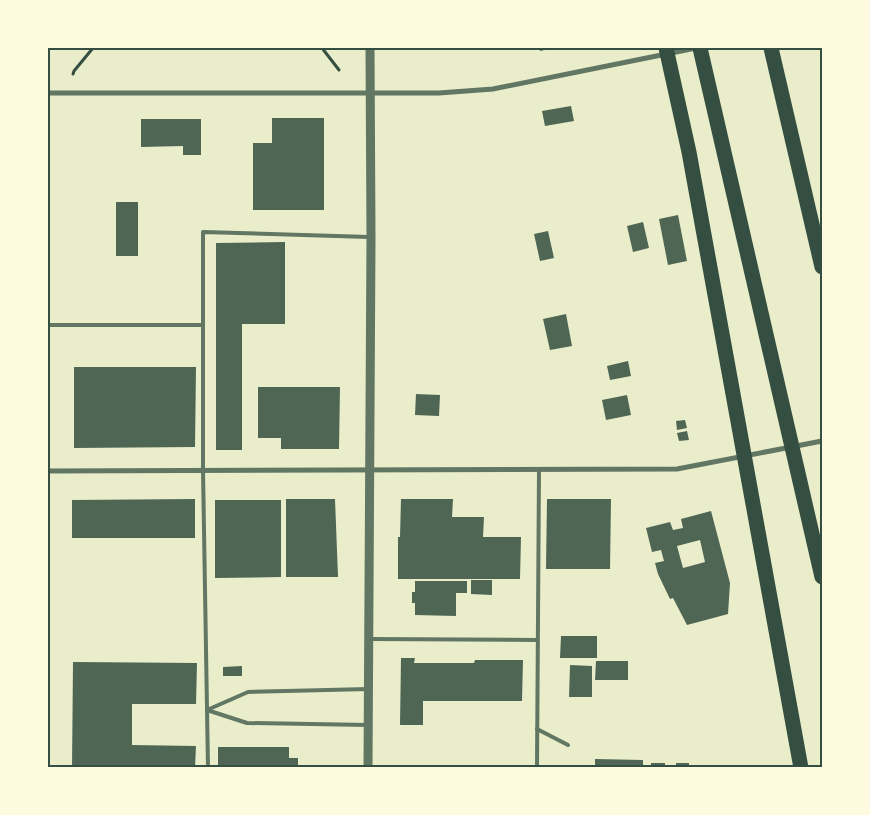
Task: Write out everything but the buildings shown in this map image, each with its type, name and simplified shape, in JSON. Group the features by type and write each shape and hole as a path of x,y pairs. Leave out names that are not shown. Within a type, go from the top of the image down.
{"highway":[{"path":"666,48 689,152 801,768"},
{"path":"698,48 822,577"},
{"path":"770,48 822,267"}],"street":[{"path":"368,768 371,237 370,48"},
{"path":"48,93 438,93 493,89 698,48"},
{"path":"48,471 677,469 822,441"}],"lane":[{"path":"208,768 203,470 203,232 371,237"},
{"path":"48,325 203,325"},
{"path":"537,768 538,469"},
{"path":"369,639 537,640"},
{"path":"207,710 248,692 369,689"},
{"path":"207,710 247,724 369,725"},
{"path":"537,729 568,744"}],"path":[{"path":"73,74 93,48"},
{"path":"322,48 339,70"}]}
